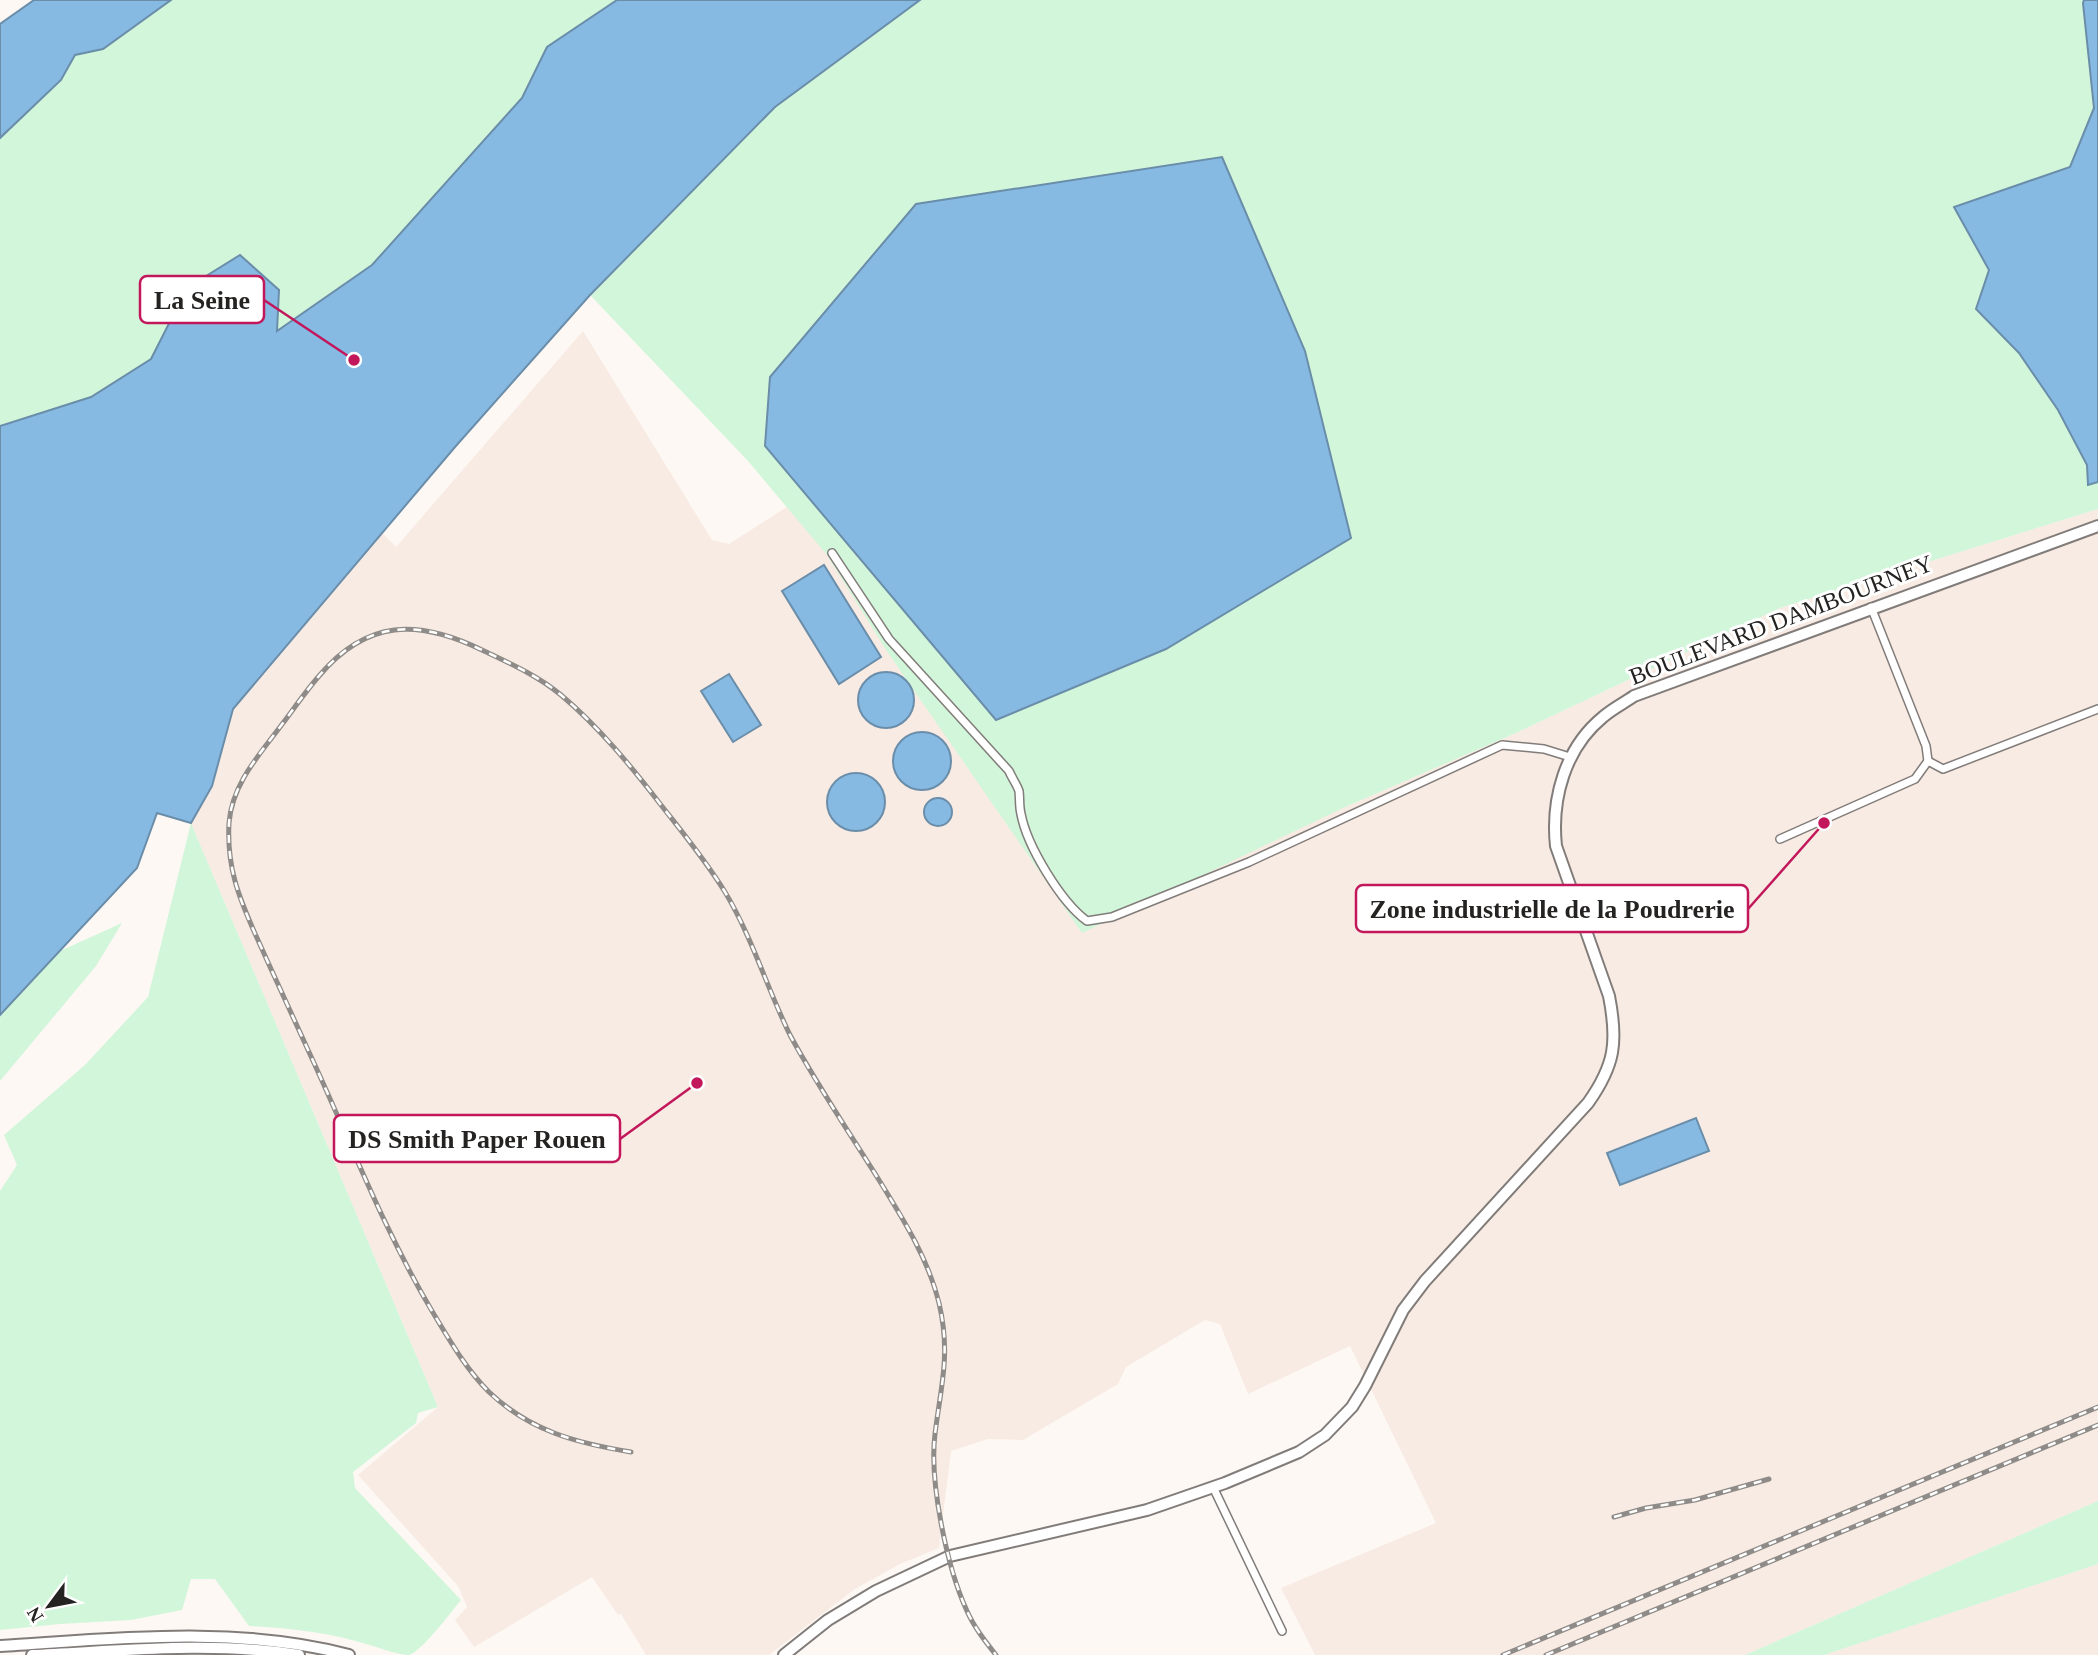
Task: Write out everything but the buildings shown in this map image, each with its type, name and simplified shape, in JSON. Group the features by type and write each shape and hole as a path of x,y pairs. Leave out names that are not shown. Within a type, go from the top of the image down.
{"street":[{"name":"BOULEVARD DAMBOURNEY","path":"784,1655 828,1620 876,1591 950,1556 1131,1513 1213,1487 1299,1452 1318,1440 1352,1406 1403,1310 1418,1291 1588,1103 1603,1082 1614,1043 1614,1019 1609,996 1556,846 1554,827 1555,807 1570,757 1584,736 1602,717 1634,696 2098,526"},
{"path":"832,553 888,639 1009,771 1018,791 1028,838 1074,911 1087,921 1112,917 1250,862 1502,745 1544,749 1570,757"},
{"path":"1780,839 1915,779 1928,761 1926,746 1871,607"},
{"path":"1928,761 1943,769 2098,709"},
{"path":"1213,1487 1282,1631"},
{"path":"0,1646 167,1637 251,1639 349,1655"},
{"path":"33,1655 170,1648 221,1648 299,1655"}],"shaded area":[{"path":"583,331 712,540 729,544 790,505 1012,792 1343,808 1516,733 1780,608 2098,509 2098,1501 1745,1655 1315,1655 1281,1588 1436,1523 1350,1346 1248,1394 1220,1324 1205,1320 1126,1367 1118,1384 1023,1440 988,1439 951,1451 939,1548 900,1564 855,1589 769,1655 646,1655 621,1614 618,1615 592,1577 474,1647 455,1620 467,1607 458,1586 358,1475 438,1407 191,823 212,786 233,709 382,533 396,547"},
{"path":"2098,1564 2098,1655 1824,1655"}],"green space":[{"path":"171,0 617,0 547,47 522,98 372,265 276,332 279,290 187,288 151,359 91,397 0,426 0,138 61,80 75,55 103,49"},
{"path":"918,0 2084,0 2094,108 2070,168 1954,207 1989,270 1976,309 2019,353 2058,410 2087,465 2088,484 2098,482 2098,509 1780,608 1516,733 1343,808 1082,933 888,653 827,555 748,461 590,295 775,107","holes":["1351,537 1166,649 996,720"]},
{"path":"191,823 438,1407 418,1413 416,1423 353,1472 355,1488 461,1600 428,1639 409,1655 327,1634 249,1626 215,1579 191,1579 182,1610 131,1620 0,1630 0,1191 17,1165 4,1135 85,1065 148,997"},
{"path":"122,923 96,966 0,1081 0,1015 60,951"},
{"path":"2098,1501 2098,1564 1824,1655 1745,1655"}],"water":[{"path":"34,0 171,0 103,49 75,55 61,80 0,138 0,24"},
{"path":"617,0 920,0 775,107 590,295 455,447 233,709 212,786 191,823 157,813 137,868 0,1015 0,426 91,397 151,359 187,288 240,255 279,290 277,331 372,265 522,98 547,47"},
{"path":"2084,0 2098,0 2098,482 2088,485 2087,465 2058,410 2019,353 1976,309 1989,270 1954,207 2070,167 2094,108"},
{"path":"1222,157 1305,351 1351,538 1166,649 996,720 765,446 770,377 916,204"},
{"path":"824,565 881,657 839,684 782,591"},
{"path":"886,672 897,674 906,680 912,689 912,711 906,720 897,726 886,728 875,726 866,720 860,711 858,700 860,689 866,680 875,674"},
{"path":"729,674 761,725 733,742 701,691"},
{"path":"922,732 943,740 951,761 943,782 922,790 901,782 893,761 901,740"},
{"path":"856,773 867,775 880,786 885,802 883,813 872,826 856,831 845,829 832,818 827,802 829,791 840,778"},
{"path":"938,798 948,802 952,812 948,822 938,826 928,822 924,812 928,802"},
{"path":"1696,1118 1709,1151 1620,1185 1607,1153"}],"railway":[{"path":"631,1452 591,1444 537,1426 489,1392 465,1363 415,1281 384,1220 253,930 238,891 229,845 229,823 231,808 242,782 257,757 319,676 337,657 375,635 394,630 436,633 482,650 552,688 575,707 626,761 694,847 725,892 790,1035 906,1224 934,1286 943,1321 945,1354 934,1453 941,1524 953,1572 967,1611 996,1655"},
{"path":"1503,1655 2098,1407"},
{"path":"1546,1655 2098,1425"},
{"path":"1614,1517 1646,1508 1695,1500 1769,1479"}],"place":[{"name":"La Seine","path":"354,360"},
{"name":"Zone industrielle de la Poudrerie","path":"1824,823"},
{"name":"DS Smith Paper Rouen","path":"697,1083"}]}
